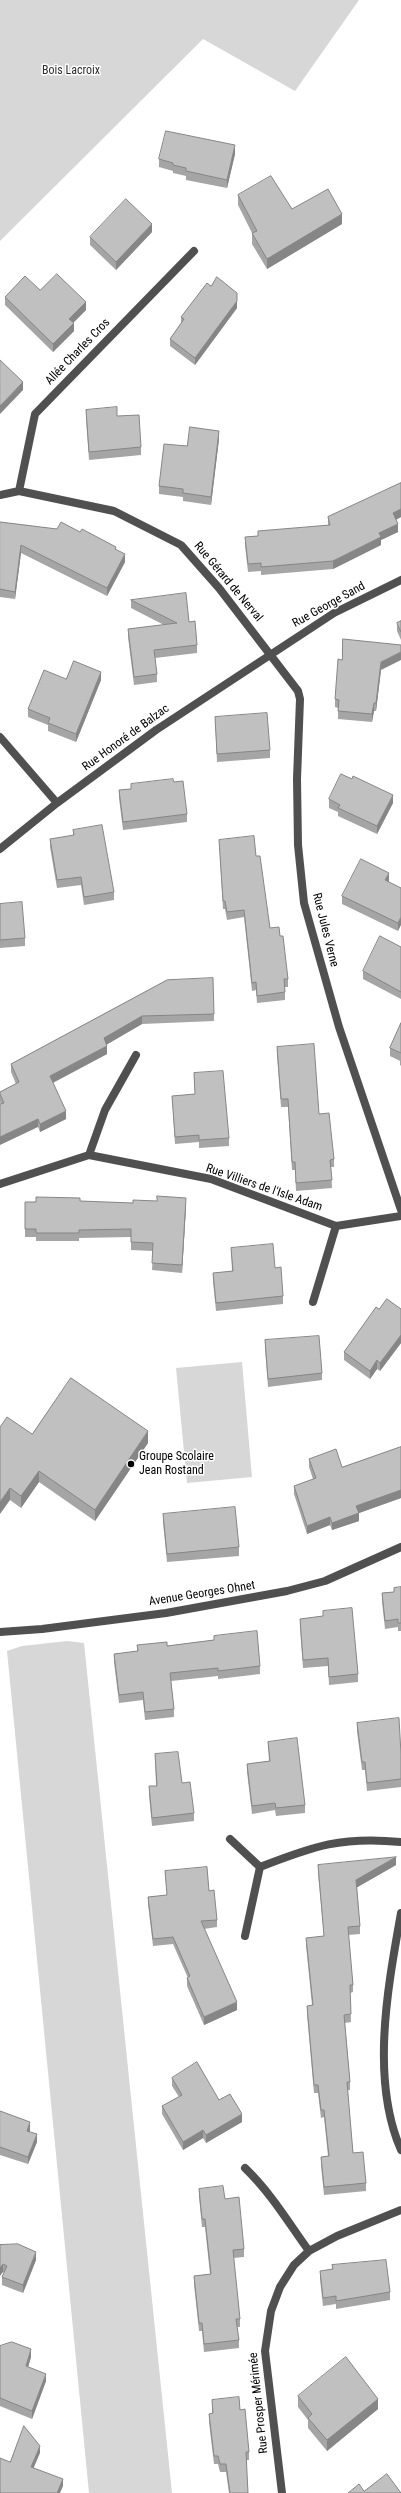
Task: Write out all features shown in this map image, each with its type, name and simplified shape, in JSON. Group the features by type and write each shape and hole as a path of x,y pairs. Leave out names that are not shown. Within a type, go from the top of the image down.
{"street":[{"name":"Allée Charles Cros","path":"18,491 35,414 194,251"},
{"name":"Rue Gérard de Nerval","path":"0,495 18,491 114,511 181,545 219,588 271,653"},
{"name":"Rue George Sand","path":"271,653 334,613 401,580"},
{"name":"Rue Honoré de Balzac","path":"0,849 57,803 156,730 271,653"},
{"name":"Rue Jules Verne","path":"271,653 300,694 296,779 298,845 304,903 339,1027 401,1210"},
{"path":"0,737 57,803"},
{"path":"89,1155 105,1110 136,1055"},
{"name":"Rue Villiers de l'Isle Adam","path":"0,1184 89,1155 211,1179 336,1226 401,1216"},
{"path":"313,1302 336,1226"},
{"name":"Avenue Georges Ohnet","path":"0,1632 42,1629 166,1613 287,1591 325,1581 401,1548"},
{"path":"230,1839 260,1866"},
{"path":"260,1866 318,1845 338,1841 370,1839 401,1842"},
{"path":"245,1936 260,1866"},
{"path":"401,1913 388,1993 385,2064 388,2105 396,2138 401,2150"},
{"path":"245,2168 273,2197 309,2251"},
{"name":"Rue Prosper Mérimée","path":"282,2493 266,2351 267,2332 271,2311 280,2287 294,2265 309,2251 337,2236 401,2210"}],"green space":[{"name":"Bois Lacroix","path":"0,0 359,0 295,91 203,39 0,241"},
{"path":"242,1362 252,1477 187,1483 176,1368"},
{"path":"67,1641 84,1643 172,2493 89,2493 7,1651 22,1646"}],"building":[{"path":"166,131 235,145 227,180 186,171 186,168 173,165 173,163 159,159"},
{"path":"271,176 292,209 328,189 342,214 267,259 252,233 257,231 238,195"},
{"path":"126,199 152,224 116,262 90,237"},
{"path":"57,274 86,302 69,319 74,323 53,344 5,297 25,276 40,290"},
{"path":"217,277 237,293 237,301 195,358 170,339 184,319 181,317 207,283 211,286"},
{"path":"0,360 23,382 0,406"},
{"path":"117,407 117,416 139,415 141,447 89,452 86,410"},
{"path":"190,427 219,431 211,497 183,493 183,489 159,486 164,444 187,446"},
{"path":"401,483 401,509 393,513 398,524 379,533 381,537 333,561 261,567 261,563 248,564 245,537 258,536 258,531 330,525 328,517"},
{"path":"0,522 57,529 61,522 80,532 82,529 116,547 115,549 125,554 107,588 21,545 15,592 0,589"},
{"path":"186,593 189,622 195,621 197,645 154,650 157,674 134,677 128,629 177,623 131,600"},
{"path":"401,621 401,632 397,623"},
{"path":"343,639 401,645 401,652 381,662 376,703 374,703 372,714 338,711 339,700 335,699 338,659 342,660"},
{"path":"74,661 101,672 76,734 48,723 50,718 28,709 44,670 66,679"},
{"path":"267,713 270,750 217,754 215,717"},
{"path":"341,774 352,779 353,776 393,795 377,826 338,808 340,805 329,799"},
{"path":"173,779 174,782 183,781 187,814 123,822 119,790 131,789 131,784"},
{"path":"102,825 114,892 84,897 81,877 57,880 50,839 74,835 73,830"},
{"path":"254,836 256,856 260,856 270,928 279,927 280,936 283,936 288,979 284,979 285,992 257,996 256,982 252,983 244,910 227,912 225,901 223,901 219,840"},
{"path":"361,859 389,873 385,880 401,888 401,917 398,923 342,896"},
{"path":"22,902 25,938 0,940 0,904"},
{"path":"380,936 401,947 401,992 363,971"},
{"path":"213,978 214,1014 142,1016 104,1038 107,1046 50,1076 66,1111 40,1124 38,1119 0,1137 0,1104 4,1103 0,1092 19,1082 11,1064 167,980"},
{"path":"401,1023 401,1053 390,1048"},
{"path":"314,1044 319,1114 329,1113 334,1159 330,1160 332,1180 296,1183 295,1162 292,1162 288,1099 281,1099 277,1047"},
{"path":"223,1071 229,1138 199,1140 199,1135 175,1137 172,1096 195,1094 194,1073"},
{"path":"157,1196 186,1198 182,1265 152,1263 153,1243 131,1242 131,1229 79,1230 79,1233 36,1233 36,1229 25,1229 25,1202 36,1202 36,1197 80,1198 80,1201 133,1203 133,1200 157,1201"},
{"path":"273,1244 275,1268 281,1267 283,1296 216,1303 213,1273 233,1271 231,1248"},
{"path":"387,1299 401,1309 401,1335 380,1363 377,1360 370,1371 344,1352 376,1307 379,1309"},
{"path":"319,1336 322,1373 268,1379 265,1340"},
{"path":"71,1378 148,1431 95,1510 39,1471 21,1496 10,1488 0,1502 0,1427 7,1417 32,1434"},
{"path":"401,1447 401,1490 356,1506 359,1513 332,1523 330,1517 307,1526 294,1486 316,1478 309,1459 336,1449 342,1467"},
{"path":"235,1507 239,1547 167,1554 163,1514"},
{"path":"401,1587 401,1623 398,1623 398,1619 385,1621 382,1593 394,1592 394,1588"},
{"path":"352,1608 358,1674 329,1677 328,1658 303,1660 300,1619 323,1616 323,1611"},
{"path":"257,1631 260,1666 218,1671 218,1668 170,1673 174,1709 145,1712 143,1692 119,1695 114,1654 138,1651 137,1645 167,1642 167,1646 214,1640 214,1636"},
{"path":"399,1718 401,1779 367,1783 365,1762 362,1762 357,1723"},
{"path":"297,1738 305,1805 276,1808 275,1803 252,1806 247,1764 270,1761 268,1742"},
{"path":"178,1752 182,1783 190,1782 194,1813 152,1818 149,1786 157,1786 155,1754"},
{"path":"396,1857 356,1880 360,1926 348,1927 353,1985 350,1985 351,2014 344,2015 350,2082 347,2082 353,2153 363,2152 366,2183 324,2187 321,2157 329,2156 324,2110 321,2110 318,2085 314,2085 307,2006 313,2005 306,1938 324,1936 318,1865"},
{"path":"207,1867 209,1891 214,1890 217,1920 201,1921 237,2002 204,2017 187,1978 190,1976 173,1937 153,1939 148,1897 167,1895 165,1871"},
{"path":"197,2062 219,2100 230,2094 242,2114 206,2135 203,2130 183,2142 162,2106 182,2095 172,2078"},
{"path":"0,2111 30,2122 27,2131 37,2134 28,2157 0,2147"},
{"path":"223,2186 225,2199 239,2197 244,2249 233,2250 240,2319 236,2319 239,2340 204,2344 202,2323 199,2323 194,2276 211,2274 205,2219 202,2219 199,2189"},
{"path":"18,2244 36,2252 23,2285 2,2277 7,2266 3,2264 0,2268 0,2245"},
{"path":"386,2260 390,2292 336,2301 336,2296 323,2298 320,2271 333,2269 332,2265"},
{"path":"12,2342 31,2349 26,2366 46,2374 32,2411 0,2398 0,2346"},
{"path":"346,2357 378,2399 327,2440 308,2418 312,2414 298,2396"},
{"path":"239,2397 240,2410 245,2409 249,2452 246,2452 248,2493 230,2493 226,2464 220,2464 218,2456 214,2456 209,2414 213,2413 212,2400"},
{"path":"24,2426 40,2446 31,2467 63,2479 57,2493 0,2493 0,2458 10,2462"},
{"path":"387,2474 401,2493 348,2493 359,2484 364,2491"}],"place":[{"name":"Groupe Scolaire Jean Rostand","path":"131,1464"}]}
